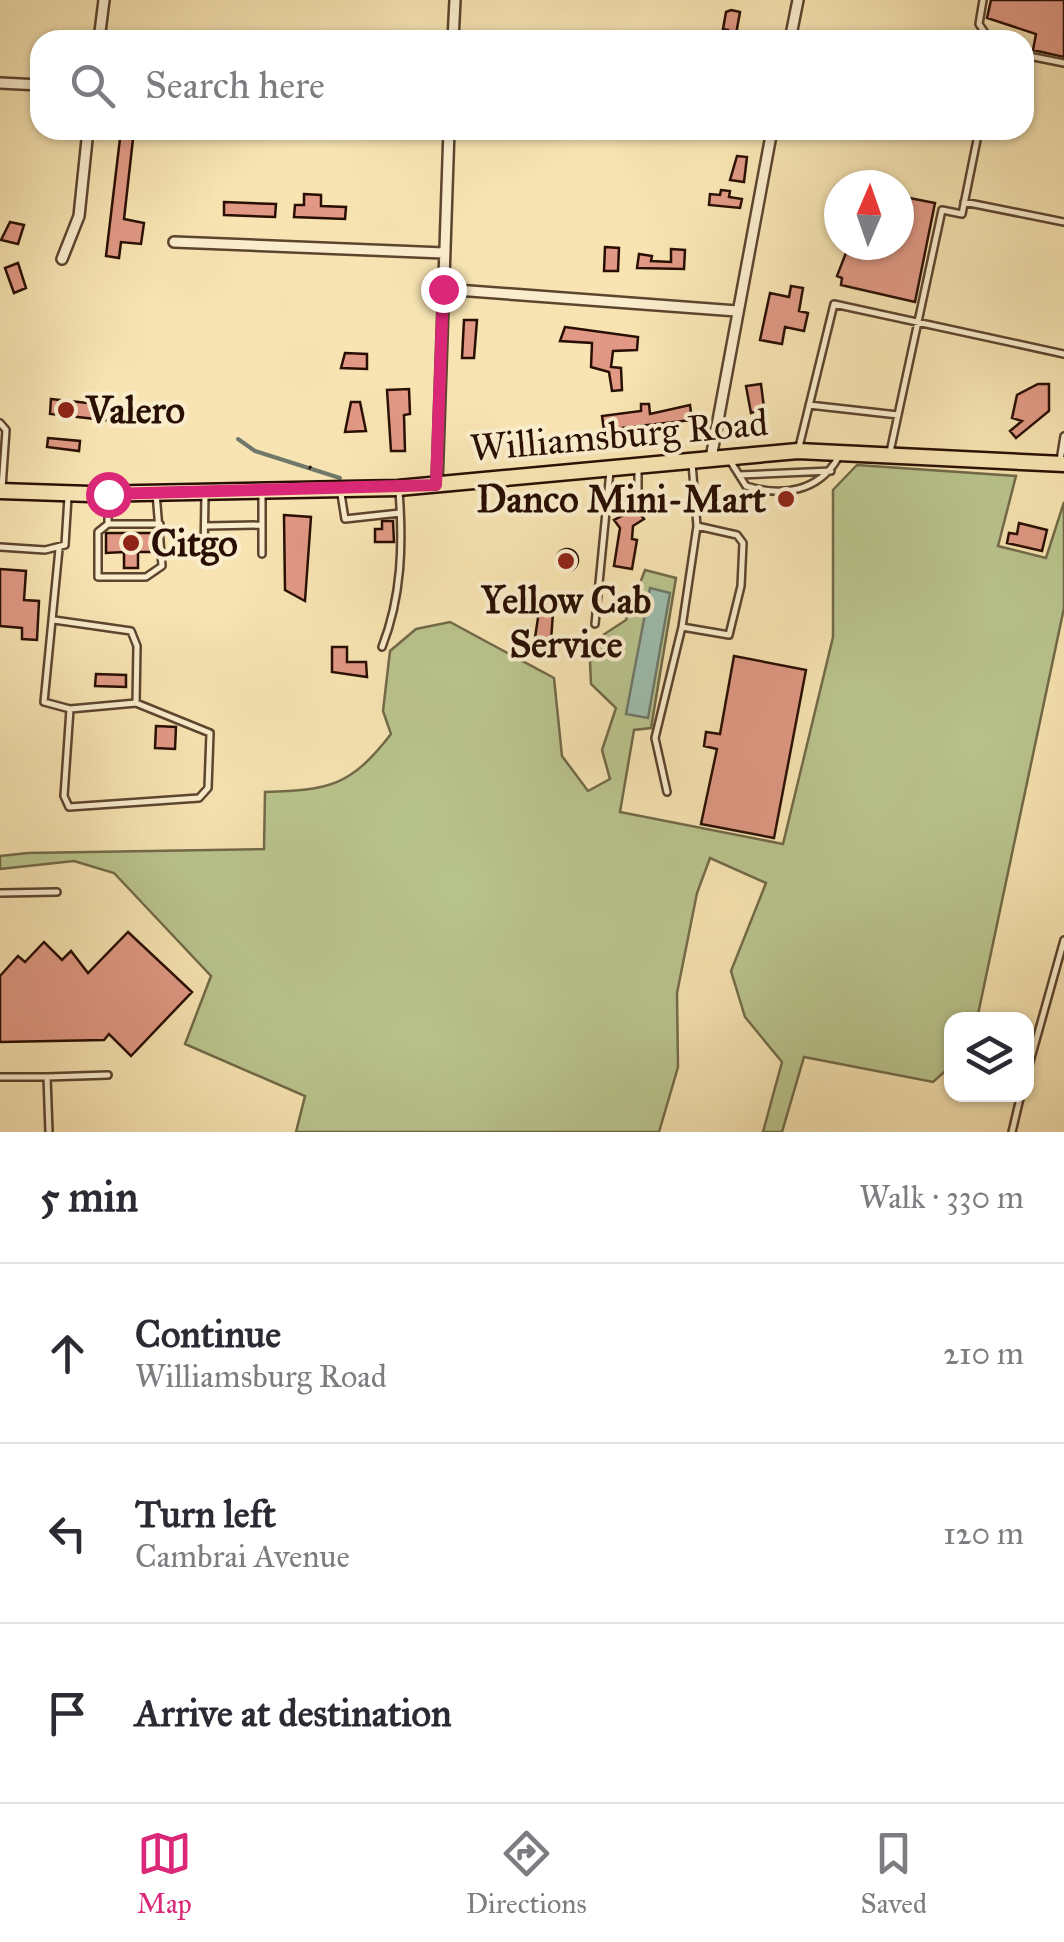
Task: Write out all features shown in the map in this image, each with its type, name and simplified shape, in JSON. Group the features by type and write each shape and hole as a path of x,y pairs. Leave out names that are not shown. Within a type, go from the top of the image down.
{"main road":[{"name":"Williamsburg Road","path":"1,491 156,494 398,488 792,451 890,452 1062,464"}],"street":[{"path":"100,30 104,0"},
{"path":"453,30 454,0"},
{"path":"792,30 798,0"},
{"path":"0,83 30,84"},
{"path":"62,259 78,216 87,140"},
{"path":"436,485 450,140"},
{"path":"711,458 770,140"},
{"path":"174,242 444,253"},
{"path":"443,289 737,311"}],"lane":[{"path":"983,30 979,24 984,0"},
{"path":"1034,57 1064,63"},
{"path":"890,452 942,210 962,214 978,140"},
{"path":"964,202 1064,222"},
{"path":"784,472 809,405 834,304 1064,354"},
{"path":"809,405 898,415"},
{"path":"0,423 6,430 1,491"},
{"path":"1062,464 1064,436"},
{"path":"727,456 746,486 785,490 810,488 830,471 842,451"},
{"path":"668,792 655,738 682,627 697,526 691,460"},
{"path":"606,508 638,502 638,466"},
{"path":"595,624 610,468"},
{"path":"740,475 830,471"},
{"path":"382,647 391,624 401,562 398,488"},
{"path":"341,489 345,520 400,513"},
{"path":"262,491 262,554"},
{"path":"204,554 206,492"},
{"path":"0,547 58,549 64,545 68,494"},
{"path":"108,494 108,524"},
{"path":"156,494 162,524 162,566 146,576 98,576 98,532 108,524 162,524"},
{"path":"206,526 262,524"},
{"path":"682,627 729,635 740,586 743,543 737,535 697,526"},
{"path":"58,549 44,702 70,708 136,703 210,734 208,788 198,798 69,807 64,796 70,708"},
{"path":"54,620 131,630 137,646 136,703"},
{"path":"0,893 57,892"},
{"path":"1034,1047 1064,940"},
{"path":"0,1077 108,1074"},
{"path":"47,1077 49,1132"},
{"path":"1012,1132 1019,1102"}],"green space":[{"path":"857,465 1016,476 998,546 1046,558 1064,502 1064,608 978,1012 944,1012 944,1072 933,1082 804,1057 782,1132 763,1132 782,1062 745,1017 731,971 766,883 710,858 697,893 677,993 678,1067 659,1132 296,1132 305,1096 185,1044 211,976 114,873 74,861 0,869 0,856 28,853 264,849 265,792 322,787 363,765 391,734 383,711 390,651 416,629 450,622 554,678 562,756 588,791 610,779 602,750 616,708 591,684 590,662 603,635 626,620 645,570 676,578 651,728 634,730 620,812 783,844 833,637 833,490"}],"shaded area":[{"path":"650,588 670,593 648,718 626,714"}],"building":[{"path":"991,0 1064,0 1064,57 1034,50 1034,30 987,18"},
{"path":"726,12 740,12 737,30 723,29"},
{"path":"120,140 133,140 124,219 144,223 141,244 121,242 119,258 106,256"},
{"path":"737,156 747,157 744,182 730,180"},
{"path":"721,190 730,191 729,197 742,199 740,208 709,205 710,194 720,195"},
{"path":"304,194 321,195 321,206 346,207 345,219 294,217 295,205 304,205"},
{"path":"914,199 935,203 915,302 841,285 842,278 837,276 843,260 914,260"},
{"path":"224,202 276,204 275,217 224,215"},
{"path":"10,222 24,225 18,244 1,240"},
{"path":"605,247 619,248 618,271 604,271"},
{"path":"671,249 685,250 684,269 637,268 639,254 652,256 651,261 671,262"},
{"path":"18,263 26,288 14,293 5,268"},
{"path":"791,286 803,288 799,311 808,313 804,331 785,327 782,344 760,340 770,293 789,297"},
{"path":"464,320 477,320 474,358 462,358"},
{"path":"565,327 638,337 637,350 613,351 611,367 621,368 622,390 612,391 609,372 591,367 592,343 560,341"},
{"path":"345,353 367,354 367,369 341,368"},
{"path":"761,384 764,408 751,413 746,386"},
{"path":"1038,384 1049,384 1049,411 1016,438 1010,431 1022,421 1012,418 1017,395"},
{"path":"409,389 410,414 404,415 405,451 391,451 387,390"},
{"path":"51,399 116,406 114,421 50,414"},
{"path":"351,402 360,402 366,431 345,432"},
{"path":"641,404 649,404 650,414 690,405 692,420 604,430 602,416 641,411"},
{"name":"Valero","path":"48,438 80,441 79,451 47,447"},
{"path":"636,509 644,519 633,526 632,539 637,540 632,569 614,566 620,528 614,520"},
{"path":"284,515 311,517 305,601 285,590"},
{"path":"382,521 393,521 394,542 375,542 375,529 382,529"},
{"path":"1019,523 1047,530 1042,551 1007,543 1009,533 1017,534"},
{"name":"Citgo","path":"106,533 153,533 155,552 138,552 138,568 124,568 124,552 106,553"},
{"name":"Yellow Cab Service","path":"567,549 575,552 575,568 567,571 559,568 556,560 559,552"},
{"path":"0,569 26,571 24,600 39,601 37,640 22,639 22,628 0,626"},
{"path":"539,611 553,613 551,640 535,638"},
{"path":"332,647 347,647 347,662 366,662 367,677 332,672"},
{"path":"734,656 806,670 774,838 701,824 717,749 704,746 706,732 720,734"},
{"path":"96,674 126,675 126,687 95,686"},
{"path":"156,726 176,727 175,749 155,748"},
{"path":"128,932 192,992 131,1056 109,1034 104,1040 0,1042 0,976 18,956 25,962 44,942 62,960 71,951 88,973"}],"waterway":[{"path":"238,439 255,451 340,478"}],"place":[{"name":"Valero","path":"66,410"},
{"name":"Danco Mini-Mart","path":"786,499"},
{"name":"Citgo","path":"131,543"},
{"name":"Yellow Cab Service","path":"566,561"}],"route":[{"path":"108,494 436,485 443,289"}]}
